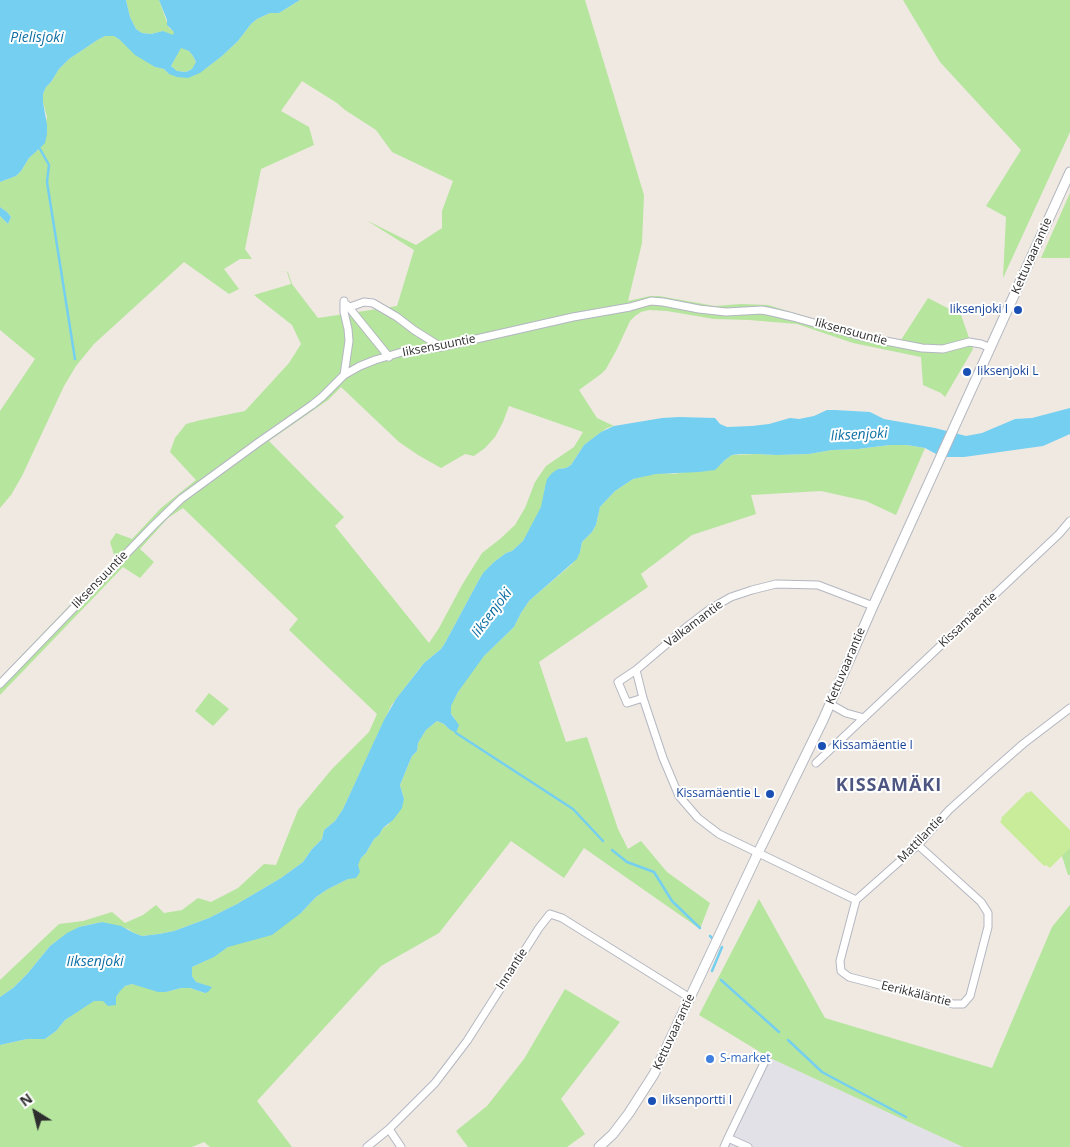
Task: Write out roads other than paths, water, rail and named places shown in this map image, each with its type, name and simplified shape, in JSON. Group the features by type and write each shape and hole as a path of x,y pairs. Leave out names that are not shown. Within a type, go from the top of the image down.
{"street":[{"name":"Kettuvaarantie","path":"599,1147 613,1134 629,1113 654,1074 830,704 1070,172"},
{"path":"344,375 349,341 344,301 389,357"},
{"name":"Iiksensuuntie","path":"0,684 154,524 181,499 312,405 344,375 375,360 402,352 441,347 651,301 726,312 762,310 860,336 908,346 943,349 969,342 991,348"},
{"path":"350,308 364,302 373,303 441,347"},
{"name":"Kissamäentie","path":"816,763 1059,534 1070,521"},
{"name":"Valkamantie","path":"644,698 627,703 618,682 636,670 710,609 731,597 776,584 818,585 873,606"},
{"path":"636,670 663,758 679,796 698,818 719,834 856,900"},
{"path":"830,704 846,713 864,718"},
{"name":"Mattilantie","path":"856,900 918,845 949,810 990,773 1023,744 1070,708"},
{"name":"Eerikkäläntie","path":"856,900 840,960 841,971 849,976 953,1004 963,1004 970,996 988,927 988,912 981,902 918,845"},
{"name":"Innantie","path":"368,1147 435,1083 467,1041 534,935 550,914 562,918 690,998"},
{"path":"724,1147 767,1057"},
{"path":"388,1129 401,1147"},
{"path":"728,1138 748,1147"}],"water":[{"name":"Pielisjoki","path":"0,0 126,0 130,17 136,29 142,33 151,34 163,31 173,35 174,32 167,25 167,20 159,0 300,0 279,13 270,13 257,19 222,56 200,73 188,78 177,77 169,74 164,69 155,67 135,55 114,36 105,36 99,39 69,59 46,87 43,94 47,125 45,143 29,158 16,176 0,182","holes":["181,48 189,51 196,62 192,69 186,72 177,71 171,66"]},
{"path":"0,207 11,217 8,224 0,216"},
{"name":"Iiksenjoki","path":"1070,408 1070,434 1043,446 964,457 946,457 925,448 907,445 832,450 809,454 740,454 732,455 715,470 656,474 633,479 615,491 600,507 596,525 582,542 577,559 529,601 514,627 484,656 458,692 451,706 451,714 459,725 456,733 437,721 426,730 418,743 417,751 412,756 400,785 404,799 402,808 393,820 383,828 361,858 358,865 360,872 356,878 348,879 316,897 301,913 272,935 228,947 214,957 192,967 192,976 196,982 212,987 208,992 181,988 158,992 132,984 125,986 120,991 116,997 116,1005 108,1006 103,1001 94,1001 65,1020 56,1031 45,1039 27,1039 0,1045 0,997 13,988 50,946 67,933 79,927 102,922 121,926 142,936 174,931 209,918 237,904 281,878 303,862 322,839 324,830 335,821 343,809 384,720 396,699 424,663 441,649 484,572 494,562 512,551 523,541 541,507 547,479 558,469 571,465 584,445 601,432 614,426 662,418 715,418 720,424 727,427 752,426 769,424 790,418 799,419 814,416 827,410 835,410 870,412 884,419 935,428 966,436 982,433 1015,419 1032,418"}],"waterway":[{"path":"40,149 49,165 47,182 75,359"},
{"path":"456,733 573,809 603,841"},
{"path":"612,850 627,862 654,872 672,901 700,928"},
{"path":"712,971 722,947"},
{"path":"721,980 779,1032"},
{"path":"788,1040 822,1072 906,1117"}],"place":[{"name":"Iiksenjoki I","path":"1018,310"},
{"name":"Iiksenjoki L","path":"967,372"},
{"name":"Kissamäentie I","path":"822,746"},
{"name":"Kissamäentie L","path":"770,794"},
{"name":"S-market","path":"710,1059"},
{"name":"Iiksenportti I","path":"652,1101"}],"district":[{"name":"KISSAMÄKI","path":"889,786"}]}
